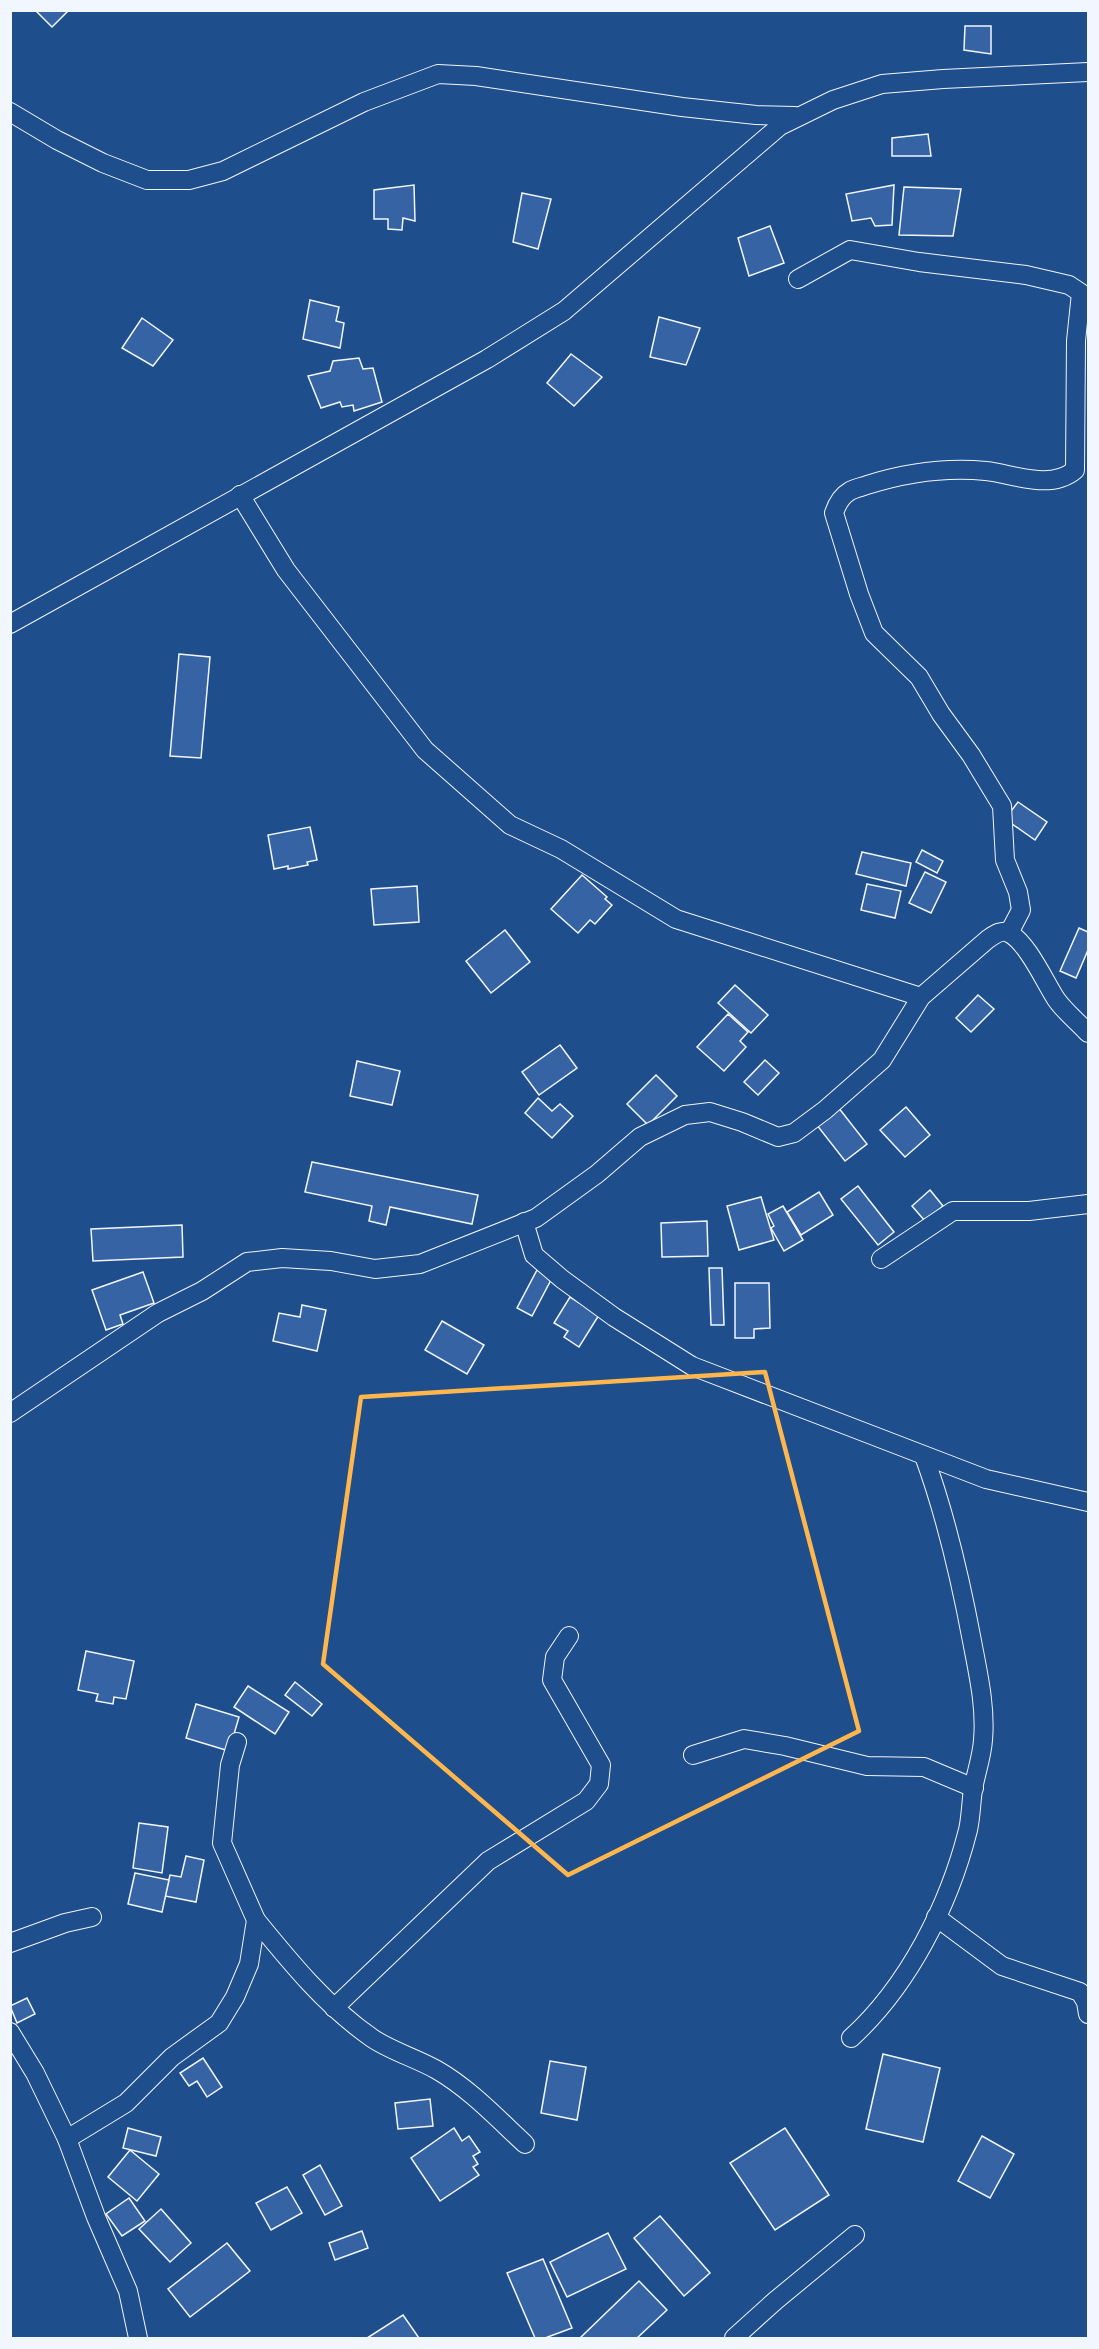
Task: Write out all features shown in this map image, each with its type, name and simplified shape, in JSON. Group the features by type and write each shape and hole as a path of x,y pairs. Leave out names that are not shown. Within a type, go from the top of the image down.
{"street":[{"path":"10,624 79,584 165,540 240,495 487,359 564,311 780,126 833,100 882,84 1089,72"},
{"path":"10,112 103,164 147,180 189,180 223,171 364,102 438,74 488,77 682,107 756,115 800,116"},
{"path":"798,279 849,250 919,262 1026,275 1070,285 1081,293 1076,340 1075,470 1066,477 1044,481 986,471 918,473 886,479 850,491 838,502 834,513 855,582 874,633 919,677 1002,806 1005,860 1018,892 1021,910 1009,933"},
{"path":"240,495 286,570 425,750 510,825 561,849 676,919 921,997"},
{"path":"10,1413 158,1313 201,1291 247,1262 282,1258 331,1261 375,1269 420,1264 536,1218 597,1174 640,1137 685,1115 710,1112 778,1137 794,1133 825,1110 882,1060 921,997 988,939 1000,932 1009,933 1039,969 1057,1000 1089,1033"},
{"path":"881,1259 953,1211 1029,1210 1089,1204"},
{"path":"524,1222 534,1255 562,1279 614,1317 692,1366 986,1479 1089,1502"},
{"path":"851,2038 868,2022 897,1985 936,1917 950,1886 968,1828 983,1740 982,1703 959,1572 942,1506 924,1456"},
{"path":"334,2008 488,1861 586,1801 599,1784 601,1765 552,1680 555,1657 569,1636"},
{"path":"693,1755 744,1739 785,1746 867,1766 924,1767 974,1788"},
{"path":"237,1742 230,1765 222,1843 256,1920 300,1973 334,2008 373,2039 439,2071 478,2101 525,2144"},
{"path":"10,1943 65,1923 92,1917"},
{"path":"936,1917 1002,1966 1080,1992 1089,2014"},
{"path":"67,2139 126,2103 172,2057 219,2023 235,1997 249,1964 256,1920"},
{"path":"10,2032 35,2073 67,2139 96,2217 128,2291 138,2338"},
{"path":"734,2338 855,2235"}],"highlighted area":[{"path":"765,1372 859,1731 568,1875 323,1664 361,1397"}],"building":[{"path":"35,10 69,10 52,27"},
{"path":"965,26 991,26 991,54 964,50"},
{"path":"928,134 931,156 892,156 892,138"},
{"path":"414,185 415,221 403,218 402,230 388,229 388,219 374,219 374,190"},
{"path":"894,185 892,225 875,226 871,218 852,221 846,194"},
{"path":"904,187 961,189 953,236 899,235"},
{"path":"522,193 551,199 538,249 513,242"},
{"path":"770,226 784,263 749,276 738,238"},
{"path":"310,300 339,307 336,321 344,323 340,348 303,339"},
{"path":"659,317 700,328 686,365 650,357"},
{"path":"142,318 173,340 153,366 122,348"},
{"path":"571,354 602,377 574,406 547,383"},
{"path":"359,358 363,369 373,368 382,402 354,411 353,405 342,407 340,402 321,408 308,376 330,371 333,361"},
{"path":"179,654 210,657 201,758 170,756"},
{"path":"1018,802 1047,822 1035,840 1005,819"},
{"path":"310,827 317,860 307,862 308,865 274,869 268,835"},
{"path":"922,850 943,861 937,873 916,862"},
{"path":"862,852 911,863 906,886 856,874"},
{"path":"925,872 946,882 931,913 909,903"},
{"path":"582,875 607,897 605,899 612,905 595,924 590,920 578,933 551,909"},
{"path":"867,884 901,891 895,918 861,910"},
{"path":"417,886 419,922 374,925 371,889"},
{"path":"1079,928 1088,932 1088,950 1076,978 1060,971"},
{"path":"505,930 530,962 491,993 466,961"},
{"path":"735,985 768,1015 751,1033 718,1003"},
{"path":"978,995 994,1009 971,1032 956,1018"},
{"path":"728,1014 748,1032 740,1041 746,1047 724,1071 697,1047"},
{"path":"560,1045 577,1068 539,1095 522,1072"},
{"path":"765,1060 779,1073 758,1095 744,1082"},
{"path":"357,1061 400,1071 392,1105 350,1096"},
{"path":"656,1075 677,1096 648,1125 627,1104"},
{"path":"538,1098 552,1111 560,1104 573,1116 552,1138 525,1113"},
{"path":"838,1107 867,1144 845,1161 816,1124"},
{"path":"906,1107 930,1135 905,1157 880,1130"},
{"path":"312,1162 478,1195 472,1224 390,1207 386,1225 369,1221 372,1206 305,1192"},
{"path":"858,1186 894,1232 878,1245 841,1199"},
{"path":"930,1190 943,1206 925,1221 912,1206"},
{"path":"819,1192 833,1215 801,1235 787,1212"},
{"path":"761,1197 774,1240 739,1250 727,1206"},
{"path":"783,1206 803,1240 784,1251 771,1228 774,1226 768,1214"},
{"path":"707,1221 708,1256 662,1257 661,1223"},
{"path":"182,1225 183,1257 93,1261 91,1229"},
{"path":"709,1268 722,1268 724,1325 711,1325"},
{"path":"537,1270 552,1278 532,1316 517,1308"},
{"path":"143,1272 154,1303 120,1315 123,1324 106,1330 92,1290"},
{"path":"735,1283 769,1283 770,1328 754,1329 754,1338 735,1338"},
{"path":"570,1297 599,1315 579,1347 564,1337 568,1331 554,1323"},
{"path":"302,1305 326,1310 317,1351 273,1341 279,1313 300,1317"},
{"path":"442,1321 484,1345 467,1374 425,1350"},
{"path":"86,1651 134,1661 126,1699 114,1697 113,1704 96,1701 98,1694 78,1690"},
{"path":"295,1682 322,1704 312,1716 285,1695"},
{"path":"248,1686 289,1712 275,1734 234,1707"},
{"path":"196,1704 239,1717 229,1751 186,1738"},
{"path":"139,1823 168,1827 162,1873 133,1868"},
{"path":"186,1856 204,1860 196,1902 165,1896 170,1875 181,1877"},
{"path":"135,1873 169,1880 162,1912 128,1904"},
{"path":"27,1998 35,2014 17,2023 10,2006"},
{"path":"883,2054 940,2068 923,2142 866,2129"},
{"path":"203,2058 222,2087 207,2097 197,2081 189,2086 180,2073"},
{"path":"550,2061 586,2067 577,2120 541,2113"},
{"path":"430,2099 433,2126 398,2129 395,2103"},
{"path":"128,2128 161,2137 156,2156 123,2148"},
{"path":"454,2128 462,2141 469,2136 480,2152 473,2156 478,2164 473,2167 479,2175 440,2201 411,2158"},
{"path":"785,2128 829,2195 775,2230 730,2163"},
{"path":"982,2136 1014,2154 990,2198 958,2181"},
{"path":"130,2150 159,2174 137,2201 108,2177"},
{"path":"320,2165 342,2206 325,2215 303,2175"},
{"path":"287,2187 302,2213 271,2230 256,2203"},
{"path":"129,2198 145,2221 122,2236 106,2214"},
{"path":"161,2209 191,2243 170,2262 139,2229"},
{"path":"660,2216 710,2273 684,2296 634,2238"},
{"path":"362,2231 368,2248 335,2260 329,2243"},
{"path":"608,2233 626,2269 567,2297 550,2262"},
{"path":"227,2243 250,2271 190,2317 168,2289"},
{"path":"543,2259 572,2328 545,2338 535,2338 507,2273"},
{"path":"639,2281 667,2310 637,2338 580,2338"},
{"path":"403,2315 419,2338 367,2338"}]}
